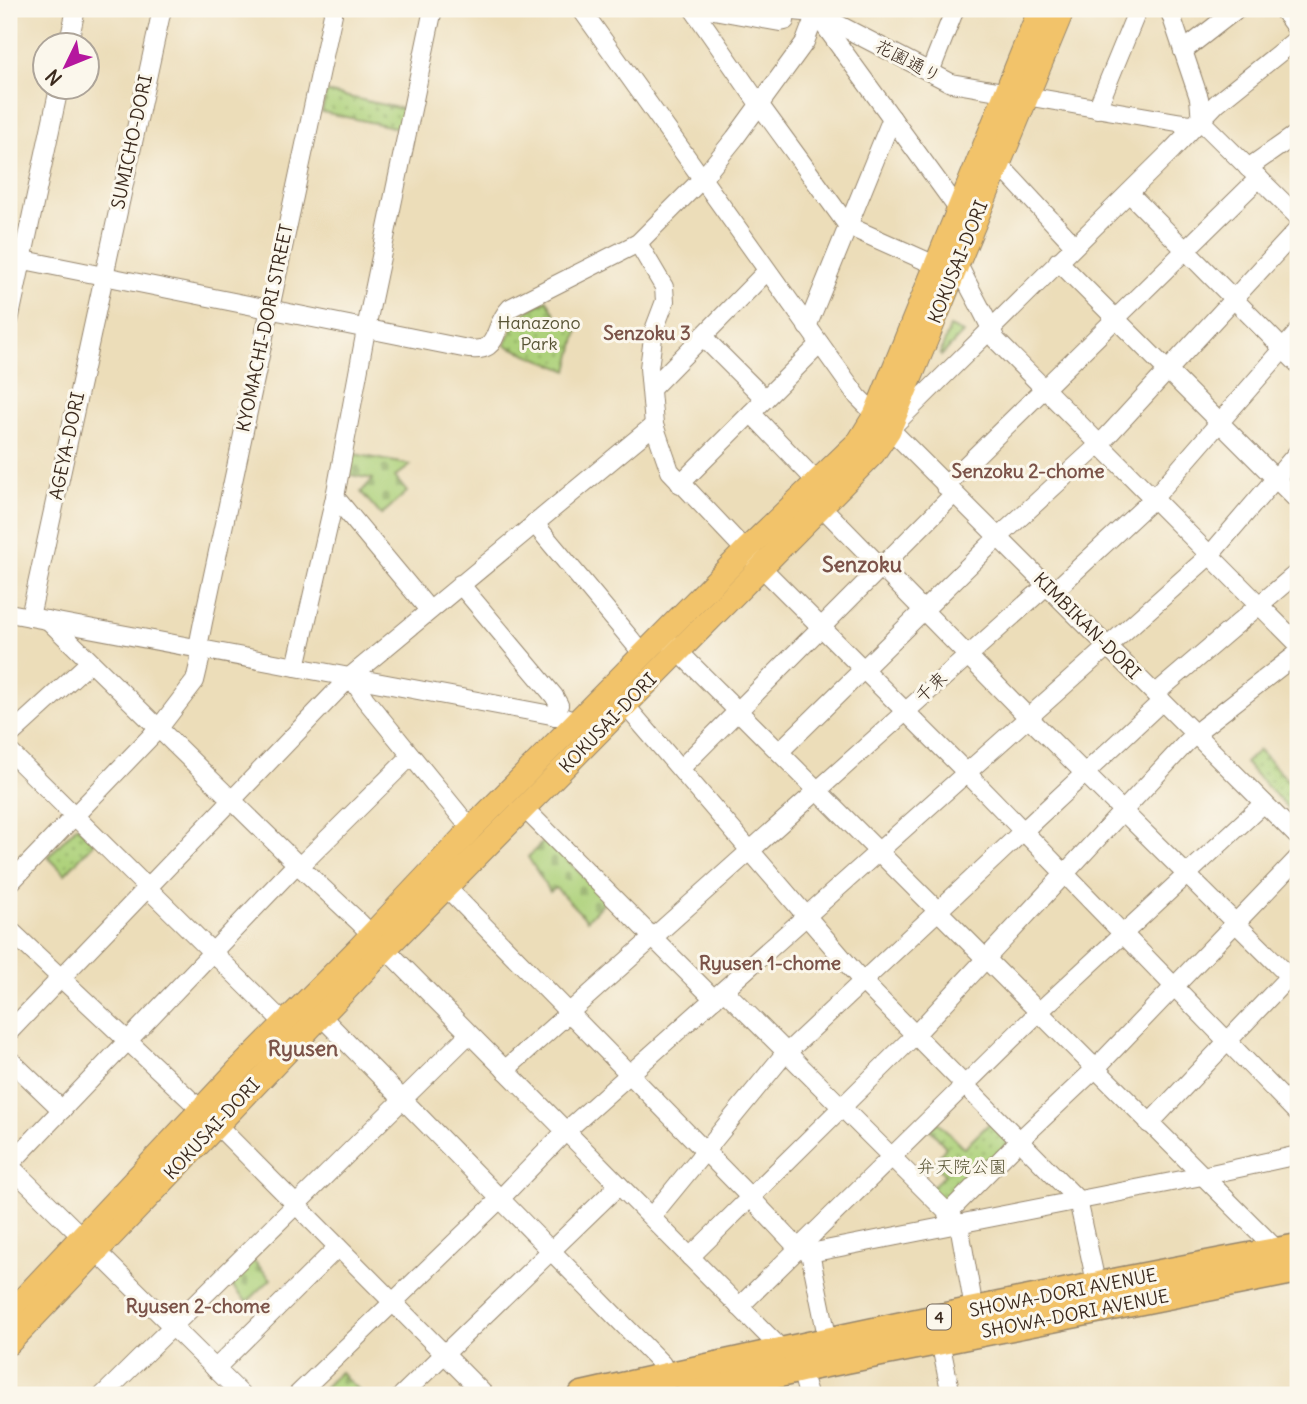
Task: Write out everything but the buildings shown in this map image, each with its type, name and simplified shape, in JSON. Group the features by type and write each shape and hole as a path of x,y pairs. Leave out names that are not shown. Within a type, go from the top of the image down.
{"highway":[{"name":"SHOWA-DORI AVENUE","path":"582,1395 974,1309 1287,1249"},
{"name":"SHOWA-DORI AVENUE","path":"691,1395 801,1369 1298,1268"}],"main road":[{"name":"KOKUSAI-DORI","path":"209,1118 284,1023 446,887 625,705 670,643 746,550 816,481 882,422 958,264 998,163 1040,9"},
{"name":"KOKUSAI-DORI","path":"9,1314 89,1243 209,1118 321,1016 471,828 566,719 643,654 670,643 762,568 873,454 935,265 958,209 1063,9"},
{"name":"KOKUSAI-DORI","path":"9,1343 89,1243"}],"street":[{"path":"71,32 76,9"},
{"name":"SUMICHO-DORI","path":"104,275 162,9"},
{"name":"KYOMACHI-DORI STREET","path":"9,884 159,728 195,681 200,660 198,647 334,9"},
{"path":"296,667 335,497 433,9"},
{"name":"KIMBIKAN-DORI","path":"581,9 858,397 949,491 1298,837"},
{"path":"693,9 848,226 935,265"},
{"path":"769,9 817,10"},
{"path":"930,72 955,9"},
{"path":"1097,109 1138,9"},
{"path":"1169,9 1199,98 1201,121 1298,217"},
{"path":"1183,51 1237,9"},
{"path":"1282,9 1298,31"},
{"path":"720,10 780,22 817,10"},
{"path":"15,258 477,351 484,349 491,345 502,316 510,308 638,243 702,179 805,42 817,10"},
{"path":"817,10 958,209"},
{"name":"花園通り","path":"817,10 951,83 1190,124 1201,121"},
{"path":"882,422 990,328 1217,103 1298,38"},
{"path":"9,321 15,258 55,102"},
{"path":"807,327 892,118"},
{"path":"681,768 881,568 1043,388 1185,250 1254,173 1298,133"},
{"path":"998,163 1074,245"},
{"path":"1129,193 1298,364"},
{"path":"779,752 998,538 1100,444 1298,229"},
{"path":"638,243 664,286 665,302 654,330 649,368 654,425 670,471 1123,935 1294,1102"},
{"path":"1058,261 1298,501"},
{"path":"958,264 996,340 1298,644"},
{"path":"652,388 767,271"},
{"name":"AGEYA-DORI","path":"39,619 104,275"},
{"name":"千束","path":"505,1070 967,654 1049,589 1153,499 1298,332"},
{"path":"703,337 765,399"},
{"path":"680,484 820,344"},
{"path":"751,413 816,481"},
{"path":"9,1031 351,676 654,425"},
{"path":"297,1395 500,1199 566,1131 1210,555 1298,452"},
{"path":"335,497 429,610"},
{"path":"821,507 1234,922 1295,976 1228,1040 1149,1124"},
{"path":"534,523 643,654"},
{"path":"651,1217 787,1053 1086,774 1159,698 1298,572"},
{"path":"460,584 554,696 566,719"},
{"path":"9,613 351,676 566,719 601,730"},
{"path":"39,619 87,659 379,941 801,1369 808,1395"},
{"path":"87,659 82,643 85,635 94,628"},
{"path":"670,643 1149,1124 1202,1176 1287,1249 1298,1268"},
{"path":"690,1256 915,1035 1195,734 1298,653"},
{"path":"9,736 87,659"},
{"path":"351,676 365,699 471,828"},
{"path":"625,705 863,982 1078,1200 1097,1287"},
{"path":"9,751 284,1023"},
{"path":"242,1395 9,1165 298,865 411,756"},
{"path":"739,1307 805,1251 892,1158 1038,1012 1264,803"},
{"path":"524,808 652,937 787,1053 953,1219 974,1309"},
{"path":"953,1219 1019,1140 1095,1069 1298,858"},
{"path":"446,887 705,1153 805,1251 828,1341"},
{"path":"9,929 209,1118 485,1395"},
{"path":"321,1016 662,1364 665,1377"},
{"path":"103,1395 469,1034"},
{"path":"9,1059 62,1110"},
{"path":"805,1251 953,1219 1078,1200 1202,1176 1298,1154"},
{"path":"402,1395 618,1185"},
{"path":"215,1369 338,1247"},
{"path":"940,1341 951,1395"}],"green space":[{"path":"326,92 407,110 403,129 322,112"},
{"name":"Hanazono Park","path":"547,300 558,319 578,330 568,371 505,345 521,317"},
{"path":"950,327 963,333 941,356 940,354"},
{"path":"349,453 411,465 395,477 407,492 381,515 361,492 373,479 345,474"},
{"path":"1259,750 1298,791 1298,819 1245,763"},
{"path":"77,826 94,843 65,874 48,857"},
{"path":"546,839 607,899 587,920 556,888 550,892 528,857"},
{"name":"弁天院公園","path":"994,1119 1016,1140 947,1207 929,1189 945,1175 934,1163 946,1147 930,1129 938,1122 964,1148"},
{"path":"252,1259 271,1279 247,1302 228,1282"},
{"path":"340,1372 362,1394 317,1395"}],"district":[{"name":"Senzoku 3","path":"647,333"},
{"name":"Senzoku 2-chome","path":"1028,471"},
{"name":"Senzoku","path":"862,565"},
{"name":"Ryusen 1-chome","path":"770,963"},
{"name":"Ryusen","path":"303,1049"},
{"name":"Ryusen 2-chome","path":"198,1306"}]}
